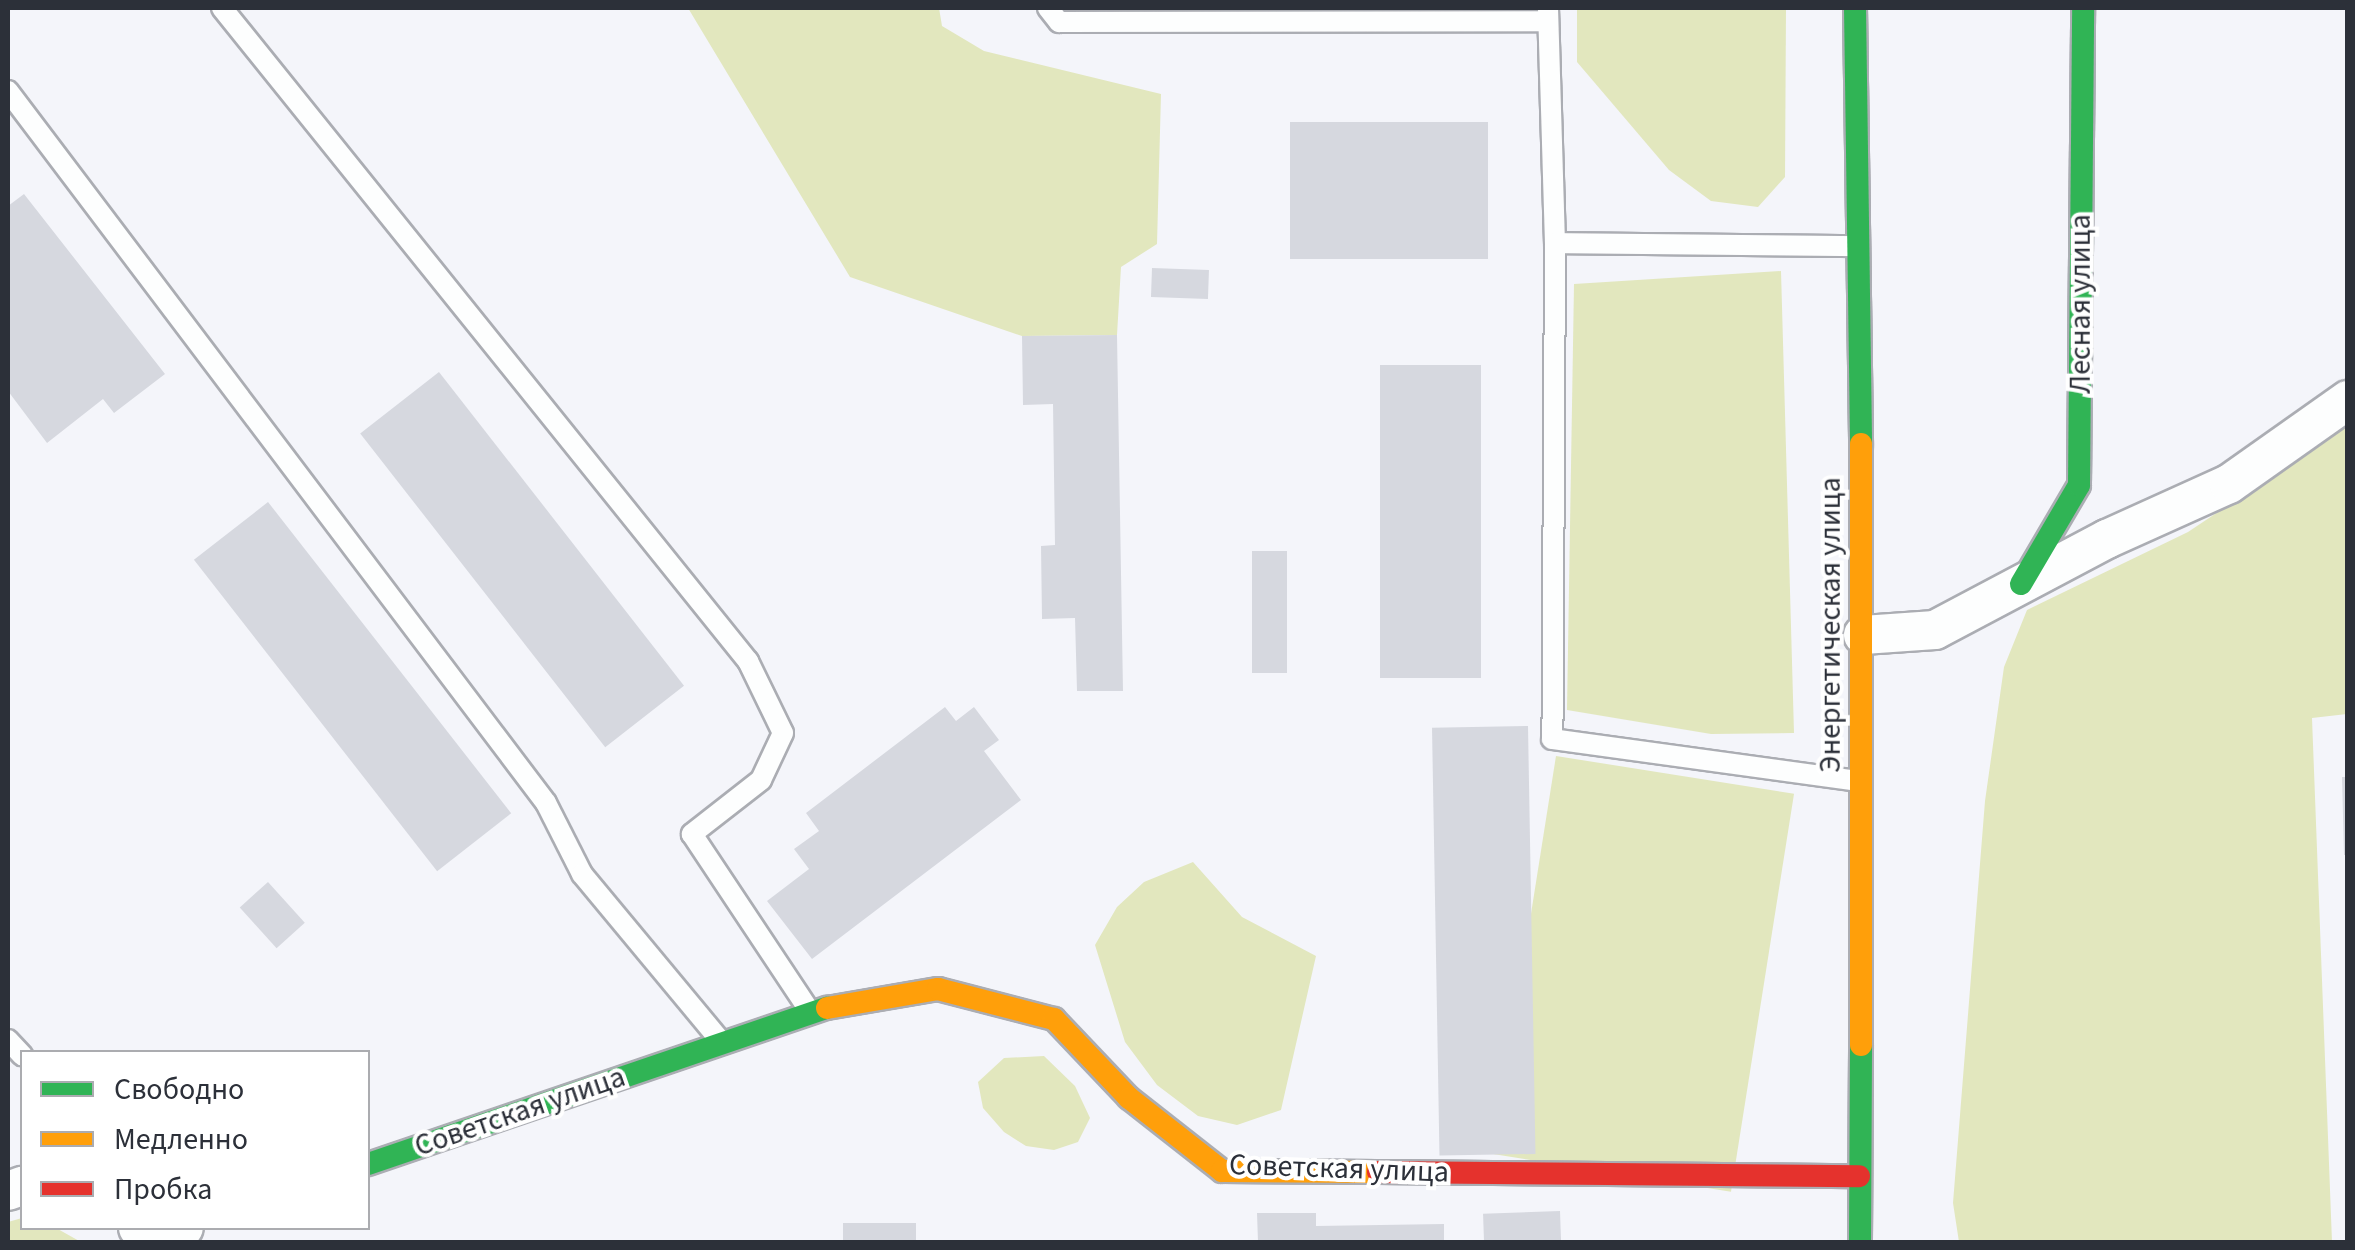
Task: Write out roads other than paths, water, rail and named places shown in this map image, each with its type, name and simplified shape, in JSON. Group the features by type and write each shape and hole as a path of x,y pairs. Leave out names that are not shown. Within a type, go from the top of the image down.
{"street":[{"name":"Энергетическая улица","path":"1856,8 1863,634 1860,1242"},
{"name":"Лесная улица","path":"2021,584 2080,486 2083,8"},
{"path":"1863,634 1935,630 2229,484 2348,400"},
{"name":"Советская улица","path":"370,1163 810,1011 938,989 1054,1019 1130,1098 1222,1171 1859,1176"}],"lane":[{"path":"222,8 748,661 783,734 761,780 692,834 810,1011"},
{"path":"1048,8 1059,22 1548,14 1555,242 1552,739 1862,782"},
{"path":"8,91 546,803 582,874 721,1042"},
{"path":"1555,242 1857,246"}]}
